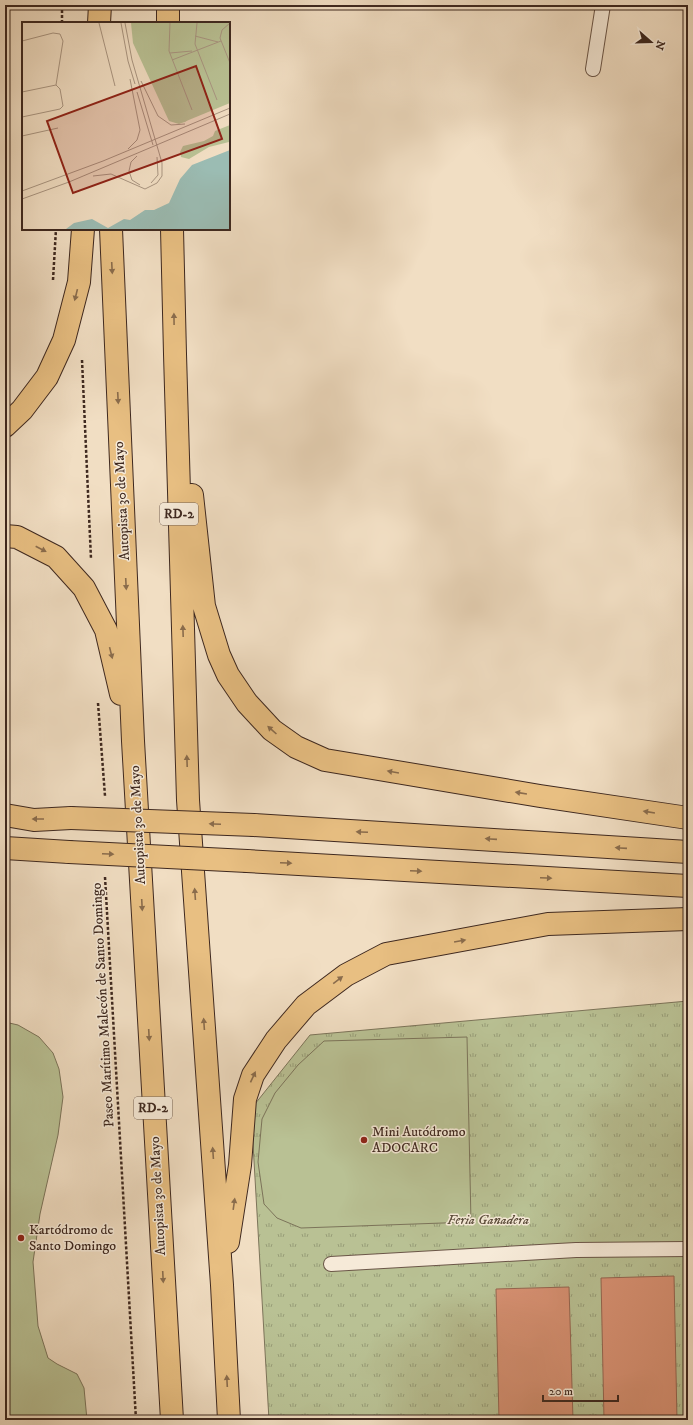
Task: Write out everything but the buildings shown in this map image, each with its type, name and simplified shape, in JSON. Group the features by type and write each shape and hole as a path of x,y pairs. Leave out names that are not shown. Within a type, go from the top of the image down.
{"highway":[{"path":"100,5 100,22"},
{"path":"168,5 168,22"},
{"path":"5,426 22,410 47,377 64,340 79,282 83,230"},
{"name":"Autopista 30 de Mayo","path":"110,230 133,741 172,1420"},
{"name":"RD-2","path":"172,230 188,800 222,1285 229,1420"},
{"path":"175,354 204,606 219,655 228,675 247,702 272,730 296,747 325,760 540,796 688,818"},
{"path":"5,536 17,537 56,557 84,588 106,630 133,741"},
{"path":"5,815 34,820 71,818 254,825 688,852"},
{"path":"5,848 688,886"},
{"path":"222,1285 240,1164 245,1099 253,1076 276,1040 306,1005 346,975 386,954 548,924 688,919"}],"lane":[{"path":"593,69 603,5"},
{"path":"331,1264 576,1250 688,1249"}],"path":[{"path":"62,5 62,22"},
{"path":"53,287 56,230"},
{"path":"82,354 91,560"},
{"path":"98,696 105,801"},
{"name":"Paseo Marítimo Malecón de Santo Domingo","path":"105,870 136,1420"}],"green space":[{"name":"Feria Ganadera","path":"688,1001 688,1420 269,1420 251,1109 310,1035"},
{"name":"Kartódromo de Santo Domingo","path":"5,1022 18,1025 39,1037 53,1053 59,1069 63,1097 58,1135 40,1214 33,1262 38,1326 48,1358 77,1374 84,1388 87,1420 5,1420"},
{"name":"Mini Autódromo ADOCARC","path":"467,1037 471,1222 301,1228 277,1218 264,1204 258,1162 262,1119 275,1093 298,1065 324,1041"}],"place":[{"name":"Mini Autódromo ADOCARC","path":"364,1140"},
{"name":"Kartódromo de Santo Domingo","path":"21,1238"}]}
